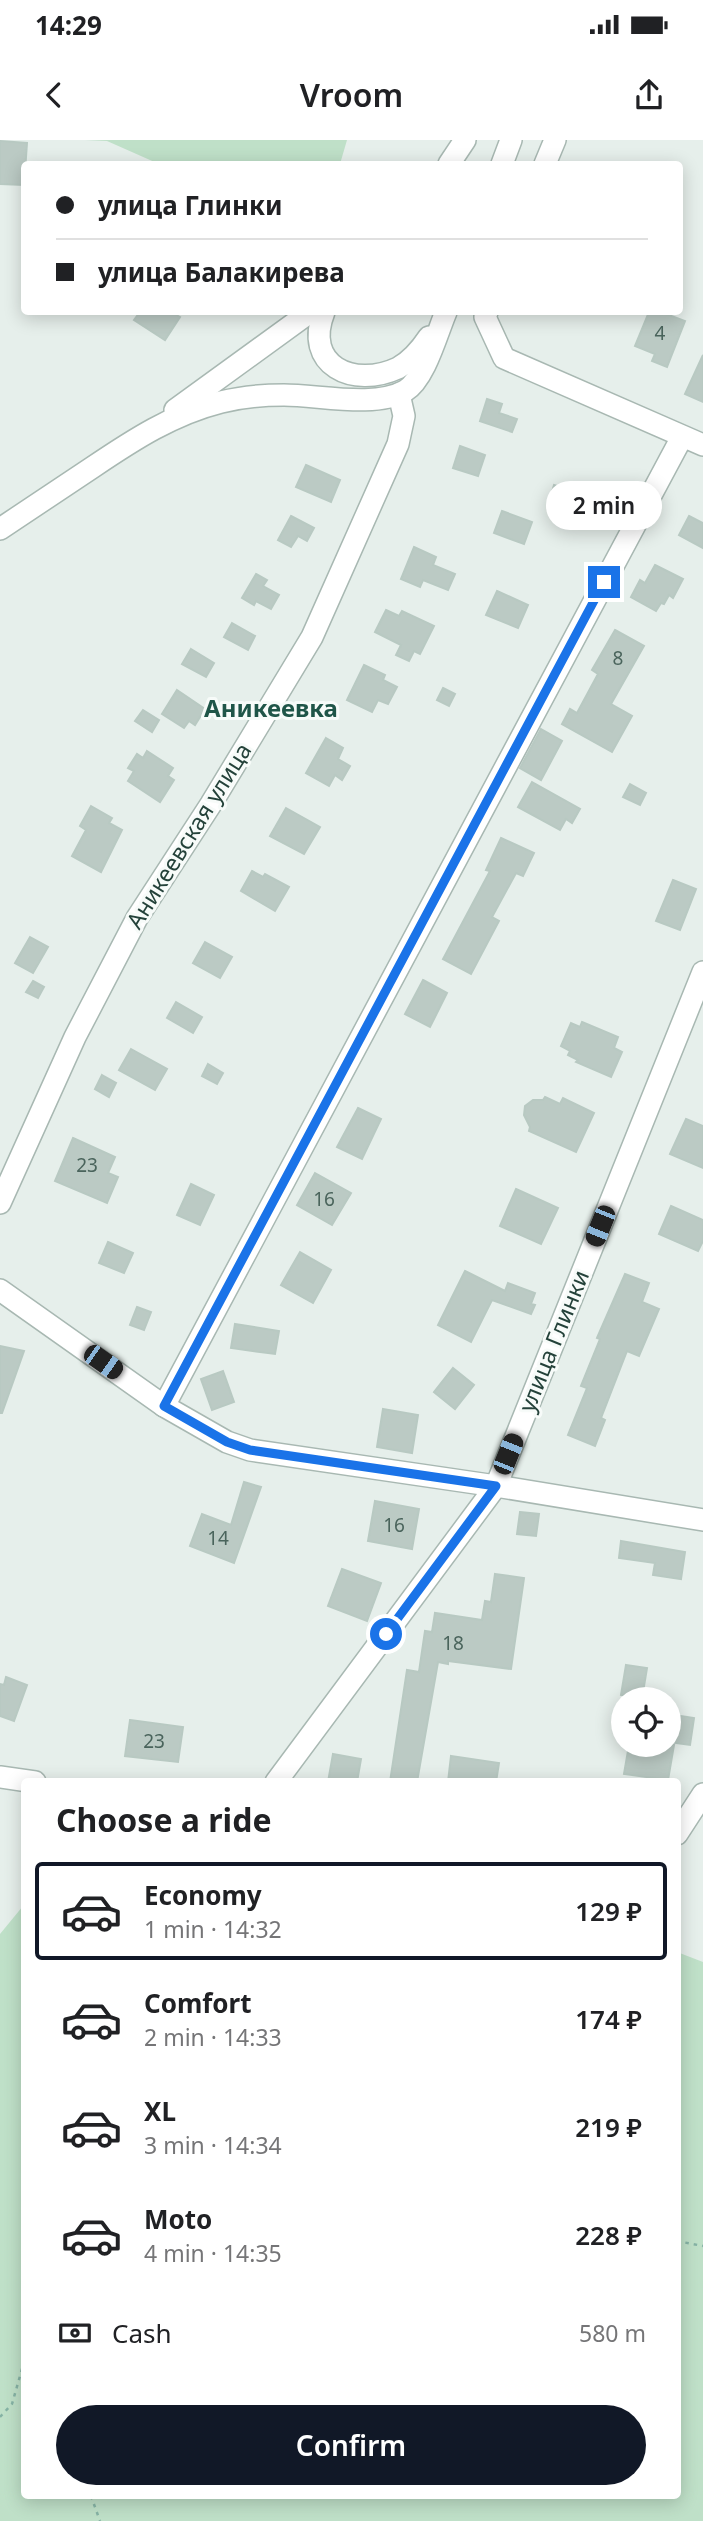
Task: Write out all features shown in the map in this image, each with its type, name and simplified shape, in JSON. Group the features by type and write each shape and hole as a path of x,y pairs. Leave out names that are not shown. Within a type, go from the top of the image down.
{"street":[{"path":"451,161 465,140"},
{"path":"503,161 511,140"},
{"path":"546,161 555,140"},
{"path":"0,529 131,442 306,315"},
{"path":"323,315 319,344 327,362 352,374 366,375 380,374 400,367 419,351 444,315"},
{"path":"131,442 188,412 221,402 283,395 385,398 399,394 419,378 445,315"},
{"path":"486,315 504,358 703,445"},
{"name":"Аникеевская улица","path":"0,1203 75,1037 136,918 211,804 312,637 398,444 404,416 399,394"},
{"path":"164,1406 682,437"},
{"name":"улица Глинки","path":"279,1778 496,1486 703,972"},
{"path":"0,1290 164,1406 227,1442 250,1450 703,1520"},
{"path":"0,1777 21,1780"},
{"path":"681,1828 703,1794"}],"path":[{"path":"681,2242 703,2246"},
{"path":"0,2417 12,2404 21,2372"},
{"path":"92,2499 100,2521"}],"green space":[{"path":"85,140 347,140 341,161 152,161 107,141"},
{"path":"21,1908 21,2499 681,2499 681,1954 703,1962 703,2521 0,2521 0,1934"}],"building":[{"path":"0,141 27,143 26,161 21,161 21,185 0,184"},
{"path":"138,315 180,317 165,340 134,320"},
{"path":"648,315 669,315 685,321 667,367 652,361 655,354 635,346"},
{"path":"703,355 703,402 685,394"},
{"path":"487,399 502,404 499,413 517,419 512,432 480,421"},
{"path":"460,446 485,455 478,476 453,468"},
{"path":"306,465 340,480 331,502 296,487"},
{"path":"554,485 572,491 565,511 548,505"},
{"path":"502,511 532,522 524,544 494,533"},
{"path":"291,516 314,528 307,541 298,536 291,547 278,540"},
{"path":"689,516 703,523 703,548 679,535"},
{"path":"414,547 436,557 433,565 455,574 448,590 423,580 420,587 401,579"},
{"path":"655,565 683,579 673,598 669,595 656,611 631,597 640,580 645,583"},
{"path":"256,574 267,580 263,586 279,595 271,609 256,601 254,605 242,598"},
{"path":"497,591 528,605 518,628 486,615"},
{"path":"386,610 399,616 402,611 434,626 420,654 414,651 409,661 396,655 401,645 375,632"},
{"path":"232,623 255,636 248,650 224,637"},
{"path":"615,630 644,646 611,704 632,716 612,752 562,724 570,709 577,713 598,674 592,670"},
{"path":"191,649 214,663 206,677 182,664"},
{"path":"364,665 385,675 383,680 397,687 388,704 378,700 372,712 347,700"},
{"path":"443,688 455,694 449,706 437,700"},
{"path":"177,690 205,709 195,725 189,721 184,728 162,714"},
{"path":"143,710 159,720 152,732 135,721"},
{"path":"541,729 562,741 541,780 520,768"},
{"path":"326,738 343,748 338,759 350,766 342,780 335,775 329,786 306,773"},
{"path":"147,751 173,768 168,776 174,780 160,802 128,781 134,771 128,768 137,754 143,758"},
{"path":"532,782 580,809 572,823 566,819 560,830 518,807"},
{"path":"630,784 646,793 640,805 623,797"},
{"path":"91,806 112,818 109,823 122,830 101,872 72,856 86,830 80,826"},
{"path":"286,808 320,827 304,854 270,836"},
{"path":"501,838 534,853 523,876 516,873 492,917 499,921 471,974 443,959 490,871 486,870"},
{"path":"252,871 263,877 265,874 289,887 275,911 241,891"},
{"path":"673,880 696,889 680,930 656,921"},
{"path":"30,937 48,947 33,973 15,963"},
{"path":"205,942 232,957 220,978 193,963"},
{"path":"423,980 447,993 430,1027 405,1014"},
{"path":"33,981 44,987 38,998 26,992"},
{"path":"176,1002 202,1017 193,1033 167,1018"},
{"path":"582,1022 618,1037 614,1048 622,1052 611,1077 576,1062 578,1060 568,1055 570,1051 561,1046 571,1023 580,1027"},
{"path":"131,1049 167,1069 155,1090 119,1070"},
{"path":"208,1064 223,1073 217,1084 202,1076"},
{"path":"102,1075 116,1083 109,1097 95,1089"},
{"path":"545,1097 560,1104 563,1098 594,1113 576,1152 529,1131 530,1127 524,1115 525,1106 533,1100 543,1100"},
{"path":"358,1108 381,1119 362,1159 337,1147"},
{"path":"686,1119 703,1126 703,1168 670,1154"},
{"path":"73,1138 115,1157 108,1173 118,1177 107,1203 55,1181"},
{"path":"315,1173 351,1193 332,1225 297,1205"},
{"path":"191,1184 214,1195 200,1225 177,1215"},
{"path":"516,1189 558,1208 541,1244 500,1226"},
{"path":"671,1206 703,1220 703,1241 698,1251 659,1234"},
{"path":"108,1242 133,1253 124,1273 99,1263"},
{"path":"300,1252 331,1270 313,1303 281,1285"},
{"path":"465,1271 505,1291 508,1283 535,1293 531,1304 535,1305 531,1314 492,1300 471,1342 438,1325"},
{"path":"625,1274 649,1283 642,1302 659,1309 639,1356 627,1351 601,1418 605,1420 595,1446 568,1435 587,1388 581,1386 600,1339 597,1338"},
{"path":"137,1307 151,1312 144,1330 130,1325"},
{"path":"235,1324 279,1331 275,1354 231,1348"},
{"path":"0,1346 24,1351 2,1413 0,1413"},
{"path":"453,1368 474,1385 455,1409 434,1392"},
{"path":"223,1371 234,1402 212,1410 201,1379"},
{"path":"383,1409 418,1415 412,1453 377,1447"},
{"path":"244,1482 261,1487 234,1563 190,1546 202,1514 231,1525"},
{"path":"375,1501 419,1509 412,1549 368,1541"},
{"path":"520,1512 539,1514 536,1536 517,1534"},
{"path":"621,1541 685,1552 681,1579 653,1575 655,1563 619,1558"},
{"path":"342,1569 381,1583 367,1621 328,1606"},
{"path":"495,1574 524,1578 511,1669 438,1662 418,1778 391,1778 407,1670 419,1672 425,1631 432,1632 435,1613 482,1620 485,1601 491,1602"},
{"path":"626,1665 647,1668 644,1687 622,1687"},
{"path":"6,1677 27,1685 14,1721 0,1716 0,1684 4,1685"},
{"path":"681,1716 694,1718 690,1745 681,1744"},
{"path":"130,1720 183,1727 178,1762 125,1756"},
{"path":"333,1754 361,1759 358,1778 329,1778"},
{"path":"451,1756 499,1763 497,1778 448,1778"},
{"path":"627,1757 672,1757 668,1778 624,1774"}],"district":[{"name":"Аникеевка","path":"271,709"}],"route":[{"path":"386,1634 496,1486 250,1450 203,1430 164,1406 604,582"}]}
